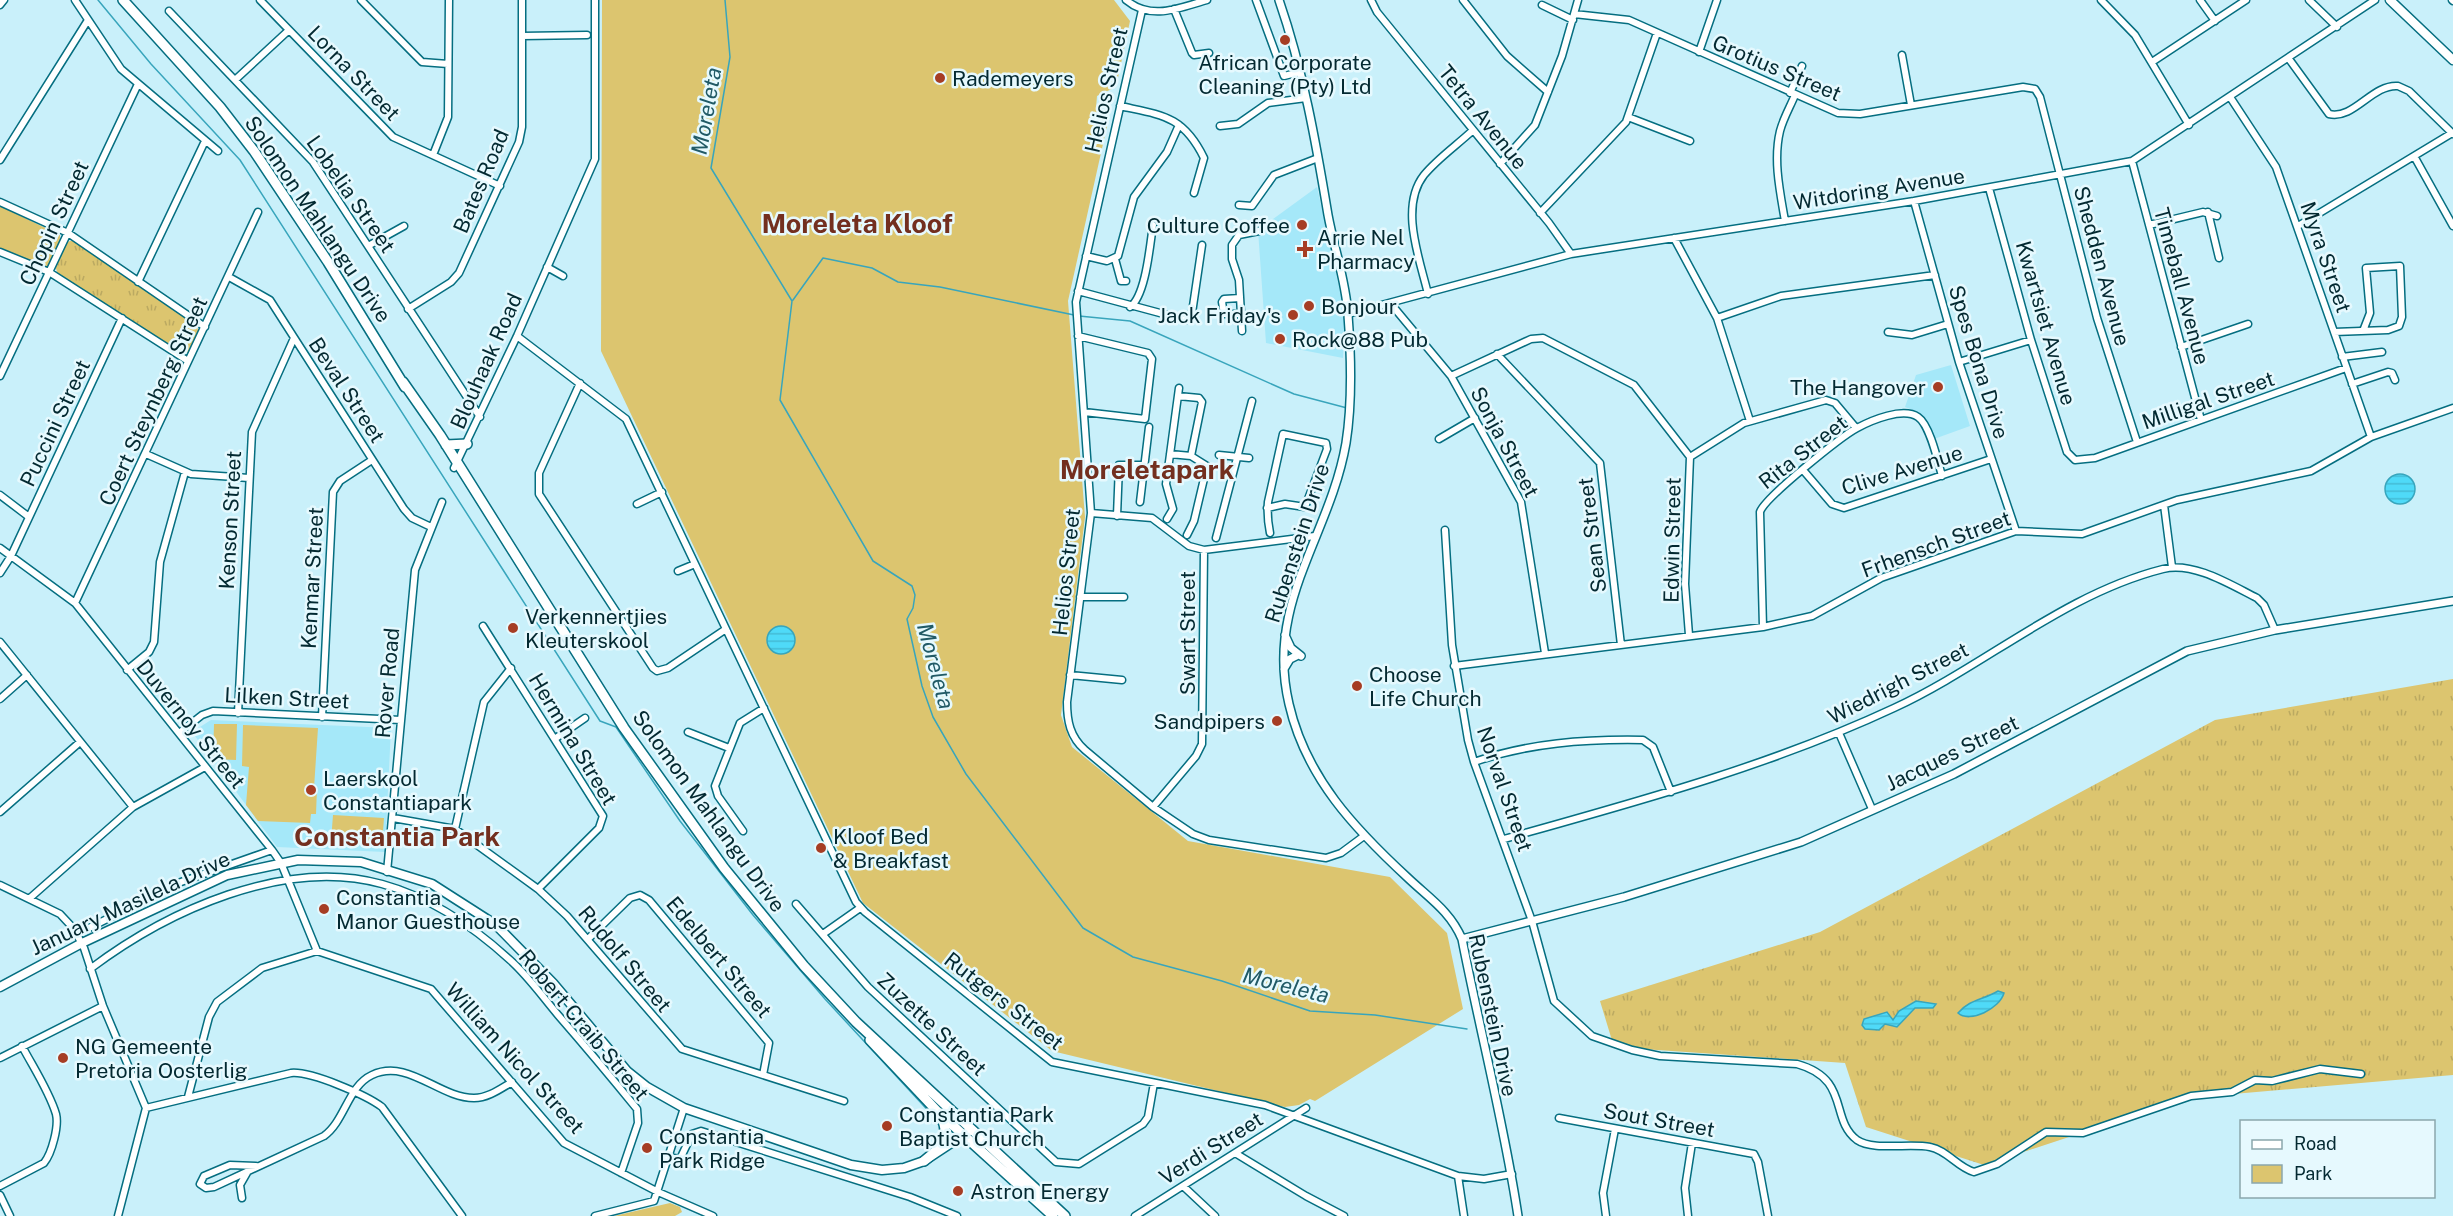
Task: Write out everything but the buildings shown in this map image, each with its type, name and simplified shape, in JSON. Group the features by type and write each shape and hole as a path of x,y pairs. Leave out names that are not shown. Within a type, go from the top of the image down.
{"main road":[{"name":"Solomon Mahlangu Drive","path":"123,0 220,107 254,151 455,466 675,802 786,944 876,1047 937,1111 969,1134 1065,1216"},
{"path":"2390,0 2453,60"},
{"name":"Solomon Mahlangu Drive","path":"403,382 446,445 455,466"},
{"path":"446,445 467,444"},
{"name":"January Masilela Drive","path":"0,988 218,878 281,864 344,860 429,882 510,936 627,1071 647,1087 684,1108 854,1166 881,1173 909,1171 942,1157 969,1134"},
{"name":"Solomon Mahlangu Drive","path":"856,1022 1053,1216"},
{"path":"924,1161 939,1149 945,1137 945,1125 937,1111"},
{"name":"January Masilela Drive","path":"854,1166 894,1170 924,1161 969,1134"}],"street":[{"path":"0,5 4,0"},
{"path":"75,0 118,66 218,151"},
{"name":"Lorna Street","path":"260,0 387,131 399,140 500,186"},
{"path":"361,0 422,62 448,64"},
{"path":"433,155 448,117 448,0"},
{"name":"Bates Road","path":"408,309 456,278 500,186 521,135 522,0"},
{"name":"Blouhaak Road","path":"455,466 517,336 595,159 595,0"},
{"path":"1126,0 1142,10 1157,13 1207,0"},
{"path":"1256,0 1284,76 1300,72"},
{"name":"Rubenstein Drive","path":"1279,0 1306,98 1348,314 1346,440 1340,467 1291,601 1284,633 1283,670 1293,719 1316,774 1335,804 1364,836 1445,911 1462,939 1512,1174 1518,1216"},
{"name":"Tetra Avenue","path":"1371,0 1377,12 1571,254"},
{"path":"1462,0 1507,56 1548,92"},
{"path":"1500,164 1535,125 1578,0"},
{"path":"1699,52 1717,0"},
{"path":"2101,0 2136,35 2189,125"},
{"path":"2200,0 2216,21"},
{"path":"2152,62 2246,0"},
{"path":"2309,0 2337,27"},
{"name":"Witdoring Avenue","path":"1348,314 1571,254 1914,201 2132,161 2375,0"},
{"path":"1542,5 1573,17"},
{"path":"1174,9 1194,55 1209,53"},
{"name":"Helios Street","path":"1142,10 1078,291 1078,336 1091,513 1067,715 1075,739 1153,807 1182,829 1209,840 1317,858 1336,856 1364,836"},
{"name":"Lobelia Street","path":"169,11 309,157 480,417"},
{"name":"Grotius Street","path":"1573,17 1624,19 1831,111 1846,114 2023,87 2035,89 2040,97"},
{"path":"0,160 88,20"},
{"path":"235,80 289,30"},
{"path":"1540,213 1617,133 1628,117 1657,33"},
{"path":"522,36 587,35"},
{"path":"1904,57 1912,105"},
{"path":"2289,59 2329,114 2341,115 2380,90 2398,86 2409,92 2452,133 2298,226"},
{"path":"1785,221 1777,173 1778,144 1781,127 1802,66"},
{"name":"Chopin Street","path":"0,376 138,84"},
{"name":"Shedden Avenue","path":"2040,97 2097,318 2137,442"},
{"name":"Myra Street","path":"2230,97 2271,159 2298,226 2371,437"},
{"path":"1220,126 1239,124 1268,104 1306,98"},
{"path":"1120,106 1169,117 1179,125 1204,158 1194,193"},
{"path":"1628,117 1690,141"},
{"path":"1086,256 1107,261 1115,259 1120,252 1134,197 1167,152 1179,125"},
{"path":"1428,294 1413,219 1415,198 1426,173 1472,130"},
{"path":"138,282 205,141"},
{"path":"2414,156 2453,226"},
{"path":"1239,205 1252,206 1274,175 1318,158"},
{"name":"Timeball Avenue","path":"2132,161 2201,420"},
{"name":"Kwartsiet Avenue","path":"1989,188 2031,340 2067,452 2080,462"},
{"name":"Spes Bona Drive","path":"1914,201 1959,362 2016,531"},
{"path":"0,202 68,233 205,327"},
{"name":"Coert Steynberg Street","path":"75,603 258,212"},
{"path":"2149,225 2208,212 2217,216"},
{"path":"2208,212 2219,258"},
{"path":"1130,307 1138,299 1142,286 1153,225"},
{"path":"368,246 404,226"},
{"path":"1242,331 1240,298 1232,245 1239,235 1259,231"},
{"path":"1674,238 1717,318 1750,421"},
{"path":"1078,291 1130,307 1182,320 1189,319 1202,245"},
{"path":"0,252 49,273 188,361"},
{"path":"1115,259 1119,279 1126,281"},
{"path":"2336,332 2363,331 2394,329 2402,322 2400,266 2366,268 2370,313 2363,331"},
{"path":"548,267 563,276"},
{"path":"1717,318 1781,296 1935,275"},
{"name":"Beval Street","path":"229,277 267,297 408,514 431,527"},
{"path":"1240,298 1224,299 1223,311 1225,315 1241,314"},
{"name":"Sonja Street","path":"1391,304 1451,376 1522,507 1545,653"},
{"name":"Puccini Street","path":"0,573 11,556 122,318"},
{"path":"1888,332 1912,335 1948,324"},
{"path":"2181,347 2248,324"},
{"name":"Rutgers Street","path":"517,336 626,419 860,908 1046,1059 1059,1065 1249,1101 1294,1114 1458,1176 1484,1179 1512,1174"},
{"path":"1078,336 1148,353 1152,357 1145,419 1084,412"},
{"path":"1451,376 1539,337 1636,387 1690,457"},
{"name":"Kenson Street","path":"238,713 253,428 294,338"},
{"path":"1959,362 2031,340"},
{"path":"2342,357 2382,352"},
{"name":"Sean Street","path":"1497,354 1600,463 1621,645"},
{"name":"Milligal Street","path":"2080,462 2346,368"},
{"path":"2352,384 2390,372 2394,380"},
{"path":"580,383 539,473 539,494 648,664 657,671 668,668 726,629"},
{"path":"1167,519 1173,509 1166,487 1179,388"},
{"path":"1178,396 1199,398 1202,402 1191,456"},
{"name":"Edwin Street","path":"1689,635 1684,584 1690,457 1750,421 1830,400 1856,428"},
{"path":"1216,538 1252,401"},
{"name":"Frhensch Street","path":"1454,666 1763,627 1812,616 1881,578 2016,531 2082,534 2193,496 2311,471 2371,437 2453,408"},
{"name":"Rita Street","path":"1763,627 1759,561 1761,508 1803,470 1856,428 1899,413 1916,416 1925,423 1942,476"},
{"path":"1440,440 1475,418"},
{"path":"1140,502 1149,427"},
{"path":"1267,508 1287,504 1305,507 1327,449 1326,443 1284,433 1267,508 1270,533"},
{"path":"146,454 185,472 249,478"},
{"path":"1170,454 1191,456 1207,466 1194,521 1187,536"},
{"path":"1219,455 1249,458"},
{"name":"Clive Avenue","path":"1803,470 1832,504 1840,508 1991,459"},
{"name":"Kenmar Street","path":"322,717 333,492 340,481 372,460"},
{"path":"1117,516 1119,465 1144,465"},
{"path":"127,670 149,652 154,642 160,562 185,472"},
{"path":"637,504 662,492"},
{"path":"0,495 29,517"},
{"name":"Rover Road","path":"387,870 415,570 442,502"},
{"path":"2164,505 2172,567"},
{"path":"1091,513 1156,520 1189,546 1204,550 1315,536"},
{"name":"Norval Street","path":"1445,530 1454,666 1474,762 1532,921 1552,998 1592,1036 1660,1056 1797,1064 1808,1068 1828,1083 1852,1135 1859,1141 1870,1145 1933,1147 1974,1172 1997,1164 2046,1132 2083,1133 2191,1096 2232,1092 2255,1080 2272,1081 2320,1069 2361,1074"},
{"name":"Duvernoy Street","path":"0,548 75,603 272,850 281,864 317,951"},
{"name":"Swart Street","path":"1153,807 1196,756 1202,744 1204,550"},
{"path":"678,572 695,564"},
{"name":"Wiedrigh Street","path":"1504,839 1671,792 1839,733 1924,694 2052,616 2090,597 2125,581 2172,567 2199,572 2257,598 2264,604 2275,630"},
{"path":"1080,597 1124,597"},
{"name":"Jacques Street","path":"1462,939 1677,882 1816,836 1954,774 2187,651 2209,643 2453,601"},
{"name":"Hermina Street","path":"483,626 556,738 602,812 604,819 599,828 538,889"},
{"path":"1283,670 1290,659 1300,656 1291,648 1284,633"},
{"path":"0,642 133,807"},
{"path":"455,829 484,702 511,668"},
{"path":"0,699 27,675"},
{"path":"1070,675 1122,680"},
{"path":"743,831 715,789 740,723 764,708"},
{"name":"Lilken Street","path":"178,733 206,713 400,720"},
{"path":"556,738 585,718"},
{"path":"688,732 729,748"},
{"path":"1839,733 1872,809"},
{"path":"1474,762 1501,753 1552,744 1642,740 1653,747 1671,792"},
{"path":"0,812 80,742"},
{"path":"30,898 133,807 205,767"},
{"name":"Rudolf Street","path":"393,818 455,829 538,889 562,910 588,939 678,1046 844,1101"},
{"path":"87,929 181,882 272,850"},
{"name":"Robert Craib Street","path":"90,969 123,945 192,908 261,884 288,880 341,878 387,885 445,911 508,958 637,1109 638,1123 621,1173"},
{"path":"0,885 64,917 83,946 102,1006 146,1108 118,1216"},
{"name":"Edelbert Street","path":"588,939 630,898 640,896 649,900 769,1043 763,1075"},
{"name":"Zuzette Street","path":"796,904 868,987 1056,1162 1079,1164 1143,1124 1148,1117 1154,1083"},
{"path":"823,934 860,908"},
{"path":"188,1097 209,1017 216,1002 262,968 317,951"},
{"name":"William Nicol Street","path":"317,951 431,989 564,1143 658,1192 713,1216"},
{"path":"0,1058 102,1006"},
{"path":"0,1186 44,1163 48,1157 56,1122 54,1110 22,1046"},
{"path":"256,1166 227,1166 204,1176 200,1184 208,1188 327,1134 365,1079 388,1070 397,1071 472,1098 494,1093 512,1082"},
{"path":"146,1108 298,1072 354,1093 382,1107 462,1216"},
{"path":"595,1216 648,1204 654,1200 684,1108"},
{"name":"Verdi Street","path":"1135,1216 1306,1108"},
{"name":"Sout Street","path":"1559,1118 1754,1154 1758,1162 1768,1216"},
{"path":"1606,1216 1603,1193 1615,1129"},
{"path":"667,1157 680,1159 692,1134 701,1131 910,1197 957,1216"},
{"path":"1688,1216 1684,1188 1692,1143"},
{"path":"1235,1153 1344,1216"},
{"path":"242,1198 240,1185 248,1170"},
{"path":"1458,1176 1464,1216"},
{"path":"1183,1186 1215,1216"},
{"path":"0,1195 10,1216"}],"shaded area":[{"path":"1317,187 1345,314 1343,358 1266,343 1258,230"},
{"path":"1951,365 1970,426 1934,439 1928,423 1920,413 1905,407 1916,375"},
{"name":"Laerskool Constantiapark","path":"211,720 391,728 385,852 277,847 192,732"}],"green space":[{"path":"602,0 1114,0 1130,21 1116,87 1097,96 1096,108 1107,126 1068,301 1085,517 1061,715 1072,747 1188,841 1390,877 1447,933 1463,1009 1315,1101 1310,1099 1299,1105 1285,1107 1052,1051 863,903 601,351"},
{"path":"0,206 60,235 60,242 49,265 44,267 0,249"},
{"path":"74,240 197,326 199,334 190,352 180,353 58,274 55,266 67,242"},
{"path":"2453,679 2453,1075 2187,1098 1984,1165 1866,1127 1845,1063 1614,1047 1600,1001 1820,932 2215,720"},
{"path":"214,724 237,724 236,760 213,759"},
{"path":"243,725 318,728 314,788 317,788 316,814 311,814 310,823 258,821 246,805 249,767 242,766"},
{"path":"333,815 384,818 382,845 331,841"},
{"path":"670,1203 680,1207 682,1212 675,1216 614,1216"}],"water":[{"path":"2400,474 2410,479 2415,489 2410,499 2400,504 2390,499 2385,489 2390,479"},
{"path":"781,626 791,630 795,640 791,650 781,654 771,650 767,640 771,630"},
{"path":"1998,991 2004,993 2001,999 1984,1013 1970,1017 1958,1013 1972,1002"},
{"path":"1916,1001 1936,1004 1933,1008 1915,1008 1897,1027 1885,1024 1879,1030 1865,1029 1862,1025 1864,1019 1887,1012 1893,1020 1899,1011"}],"waterway":[{"path":"98,0 151,64 240,160 600,721 616,727 680,821 753,915 825,999 935,1118"},
{"name":"Moreleta","path":"725,0 730,57 711,168 792,301 780,400 873,561 912,586 915,595 913,608 907,619 922,686 933,717 966,774 1083,928 1133,957 1222,981 1310,1011 1375,1015 1467,1029"},
{"path":"793,300 823,258 872,268 898,282 940,287 1074,315"},
{"path":"1079,316 1130,321 1294,394 1347,408"}],"place":[{"name":"African Corporate Cleaning (Pty) Ltd","path":"1285,40"},
{"name":"Rademeyers","path":"940,78"},
{"name":"Culture Coffee","path":"1302,225"},
{"name":"Arrie Nel Pharmacy","path":"1305,249"},
{"name":"Bonjour","path":"1309,306"},
{"name":"Jack Friday's","path":"1293,315"},
{"name":"Rock@88 Pub","path":"1280,339"},
{"name":"The Hangover","path":"1938,387"},
{"name":"Verkennertjies Kleuterskool","path":"513,628"},
{"name":"Choose Life Church","path":"1357,686"},
{"name":"Sandpipers","path":"1277,721"},
{"name":"Laerskool Constantiapark","path":"311,790"},
{"name":"Kloof Bed & Breakfast","path":"821,848"},
{"name":"Constantia Manor Guesthouse","path":"324,909"},
{"name":"NG Gemeente Pretoria Oosterlig","path":"63,1058"},
{"name":"Constantia Park Baptist Church","path":"887,1126"},
{"name":"Constantia Park Ridge","path":"647,1148"},
{"name":"Astron Energy","path":"958,1191"}],"district":[{"name":"Moreleta Kloof","path":"857,223"},
{"name":"Moreletapark","path":"1147,469"},
{"name":"Constantia Park","path":"397,836"}]}
